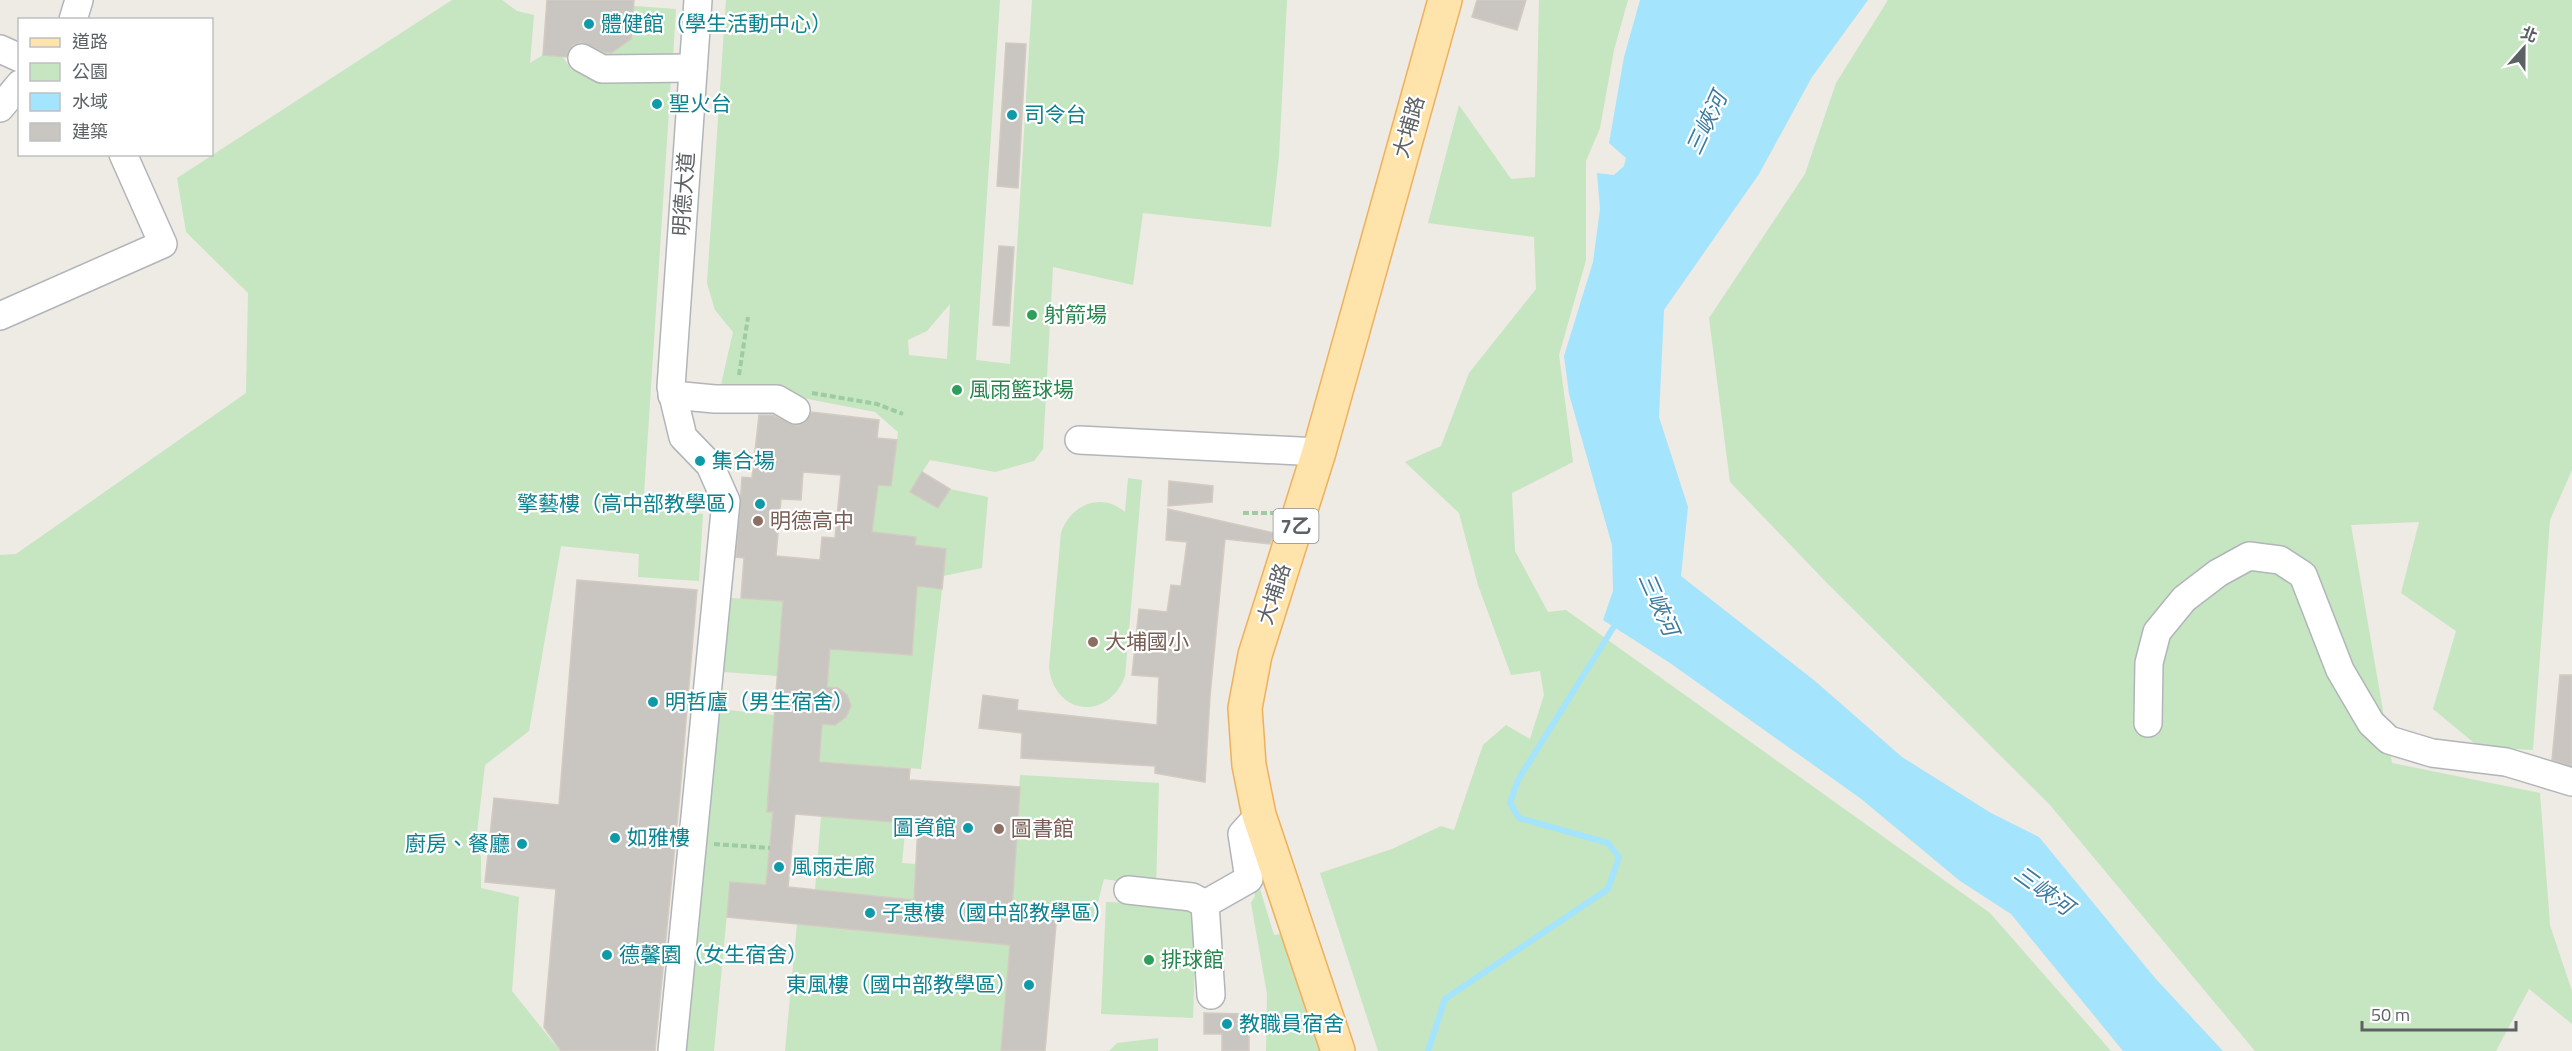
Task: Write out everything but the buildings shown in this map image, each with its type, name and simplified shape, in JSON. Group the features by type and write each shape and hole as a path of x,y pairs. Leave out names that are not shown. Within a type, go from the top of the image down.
{"main road":[{"name":"大埔路","path":"1338,1051 1259,815 1249,765 1245,708 1255,655 1319,452 1445,0"}],"lane":[{"path":"74,18 79,0"},
{"name":"明德大道","path":"672,1051 693,843 715,692 726,501 710,465 683,437 671,391 698,0"},
{"path":"0,49 18,57"},
{"path":"582,58 602,69 693,68"},
{"path":"0,108 18,86"},
{"path":"0,316 163,244 124,156"},
{"path":"671,391 715,399 803,401"},
{"path":"1079,440 1319,452"},
{"path":"2148,723 2149,663 2157,632 2184,599 2218,573 2249,556 2280,560 2303,575 2340,670 2370,723 2389,740 2432,753 2506,762 2572,782"},
{"path":"1205,904 1249,879 1242,834 1259,815"},
{"path":"1128,890 1192,897 1205,904"},
{"path":"1205,904 1211,995"}],"path":[{"path":"747,379 739,376 748,317"},
{"path":"803,401 877,405 903,414"},
{"path":"693,843 770,848"}],"green space":[{"path":"452,0 502,0 517,11 534,15 530,63 543,55 562,56 572,70 602,78 671,79 643,510 703,514 699,581 638,577 639,554 561,546 529,731 485,765 475,849 481,856 481,888 519,897 512,991 560,1051 0,1051 0,555 16,554 246,393 248,293 186,232 177,178"},
{"path":"726,0 1000,0 976,360 1010,364 1032,0 1287,0 1279,156 1271,227 1143,213 1133,285 1053,267 1043,449 1034,461 995,472 930,460 910,491 938,508 950,489 988,497 982,568 943,576 945,549 915,545 915,537 872,532 878,485 891,486 898,432 875,412 762,390 720,389 733,332 715,310 707,283","holes":["950,304 947,359 909,355 908,340 927,331"]},
{"path":"1539,0 1628,0 1614,50 1600,128 1586,161 1586,260 1559,355 1573,462 1512,493 1515,551 1548,612 1566,610 1990,913 2111,1051 1378,1051 1320,873 1392,849 1441,826 1454,830 1483,745 1506,725 1530,739 1544,695 1540,671 1511,675 1478,585 1459,513 1405,462 1441,446 1469,373 1536,289 1534,237 1428,223 1459,105 1511,179 1535,177"},
{"path":"1888,0 2572,0 2572,470 2550,520 2533,750 2479,747 2433,709 2456,631 2401,593 2419,522 2351,525 2392,763 2540,793 2550,925 2572,991 2572,1024 2529,989 2496,1051 2255,1051 2050,805 1826,582 1730,482 1709,318 1805,174 1836,83"},
{"path":"634,6 676,9 673,58 602,59 631,39"},
{"path":"1128,478 1142,480 1125,676 1117,691 1107,701 1095,706 1082,707 1071,703 1061,695 1053,683 1049,667 1061,533 1071,515 1087,504 1106,502 1125,512"},
{"path":"842,580 942,589 921,769 819,762 822,724 840,721 851,706 842,692 827,687 830,649"},
{"path":"730,598 783,601 777,676 724,672"},
{"path":"720,709 774,715 767,812 773,812 767,885 730,882 714,1051 680,1051"},
{"path":"1020,775 1159,783 1156,887 1104,879 1093,921 1057,913 815,890 821,816 906,823 902,863 916,864 916,875 1014,881"},
{"path":"1250,856 1274,935 1293,932 1327,1051 1266,1051 1267,994 1251,903 1255,896 1248,857"},
{"name":"排球館","path":"1106,902 1197,905 1193,1018 1101,1014"},
{"path":"797,924 1010,945 1001,1051 785,1051"},
{"path":"1158,1038 1158,1051 1109,1051 1117,1043"}],"water":[{"name":"三峽河","path":"1640,0 1868,0 1812,77 1759,174 1664,310 1659,417 1688,507 1681,576 1815,681 1902,757 1991,813 2039,837 2155,978 2223,1051 2123,1051 2011,914 1960,881 1860,798 1670,663 1603,620 1613,591 1612,545 1569,394 1564,356 1593,262 1600,209 1597,173 1614,175 1624,166 1626,158 1609,143 1624,57"}],"waterway":[{"path":"1428,1051 1445,999 1608,889 1619,857 1608,843 1519,818 1510,803 1518,780 1618,620"}],"place":[{"name":"體健館（學生活動中心）","path":"589,24"},
{"name":"聖火台","path":"657,104"},
{"name":"司令台","path":"1012,115"},
{"name":"射箭場","path":"1032,315"},
{"name":"風雨籃球場","path":"957,390"},
{"name":"集合場","path":"700,461"},
{"name":"擎藝樓（高中部教學區）","path":"760,504"},
{"name":"明德高中","path":"758,521"},
{"name":"大埔國小","path":"1093,642"},
{"name":"明哲廬（男生宿舍）","path":"653,702"},
{"name":"圖資館","path":"968,828"},
{"name":"圖書館","path":"999,829"},
{"name":"如雅樓","path":"615,838"},
{"name":"廚房、餐廳","path":"522,844"},
{"name":"風雨走廊","path":"779,867"},
{"name":"子惠樓（國中部教學區）","path":"870,913"},
{"name":"德馨園（女生宿舍）","path":"607,955"},
{"name":"排球館","path":"1149,960"},
{"name":"東風樓（國中部教學區）","path":"1029,985"},
{"name":"教職員宿舍","path":"1227,1024"}]}
